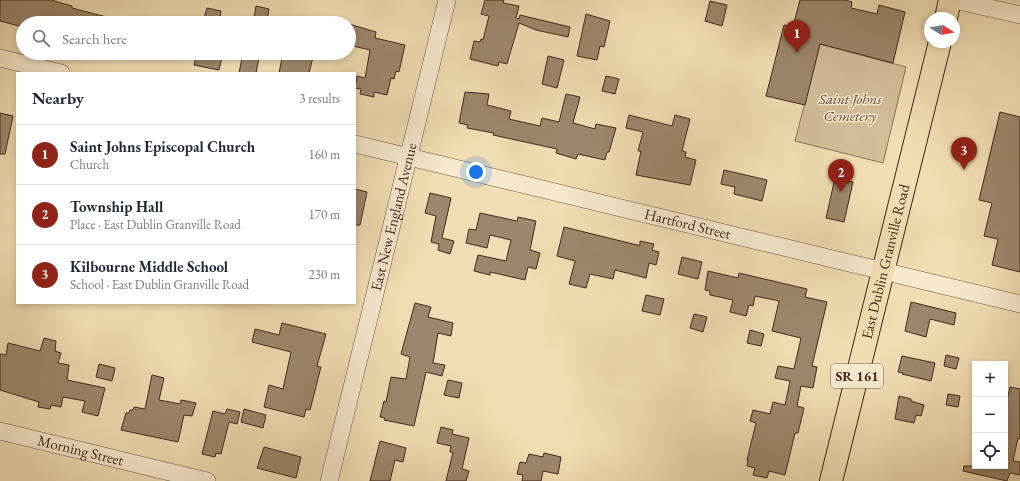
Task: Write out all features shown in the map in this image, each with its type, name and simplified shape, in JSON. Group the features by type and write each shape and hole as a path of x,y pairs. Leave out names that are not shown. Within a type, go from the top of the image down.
{"main road":[{"path":"947,12 950,0"},
{"name":"East Dublin Granville Road","path":"831,481 939,48"}],"street":[{"name":"East New England Avenue","path":"329,481 446,0"},
{"path":"955,0 1020,16"},
{"path":"0,58 57,72"},
{"name":"Hartford Street","path":"356,144 1020,304"},
{"name":"Morning Street","path":"0,431 207,481"}],"green space":[{"name":"Saint Johns Cemetery","path":"820,44 906,67 883,163 795,141"}],"building":[{"path":"0,0 51,0 72,6 72,8 103,16 16,16 16,25 0,21"},
{"path":"485,0 504,0 503,3 519,6 516,18 519,19 520,15 570,27 568,37 536,30 519,23 507,64 499,62 498,66 470,59 474,41 480,42 481,39 483,40 489,16 481,14"},
{"path":"800,0 845,0 852,2 851,8 877,14 879,5 905,12 893,63 820,44 805,105 766,96 784,25 793,27"},
{"path":"710,1 727,5 722,26 705,21"},
{"path":"256,6 269,9 268,16 254,16"},
{"path":"207,8 221,11 220,16 205,16"},
{"path":"586,14 610,21 604,47 600,46 597,60 577,56"},
{"path":"356,26 376,32 375,38 405,45 399,72 396,71 394,79 391,78 387,95 374,92 374,97 360,94 361,89 356,88 357,76 365,78 370,50 356,47"},
{"path":"548,56 564,60 557,88 542,84"},
{"path":"195,60 221,60 219,70 194,65"},
{"path":"242,60 259,60 256,72 239,72"},
{"path":"282,60 312,60 309,72 279,72"},
{"path":"606,76 619,79 615,94 602,91"},
{"path":"465,92 489,94 487,105 511,111 509,119 540,126 542,118 559,122 566,94 580,97 573,123 595,129 596,124 616,128 609,152 607,152 605,160 578,154 576,159 556,153 557,149 493,135 494,133 467,128 468,125 459,123"},
{"path":"1000,112 1020,117 1020,272 992,265 998,239 984,236 992,203 979,200"},
{"path":"0,113 13,116 5,154 0,154"},
{"path":"629,115 672,126 675,115 690,119 682,151 686,152 685,157 696,160 690,185 636,175 641,151 638,151 643,132 626,128"},
{"path":"724,170 767,180 762,201 734,194 735,187 721,184"},
{"path":"835,178 853,182 844,222 826,218"},
{"path":"356,189 367,192 360,225 356,225"},
{"path":"430,193 451,198 442,238 454,241 450,254 438,250 439,244 431,242 436,216 425,213"},
{"path":"480,213 517,221 518,217 536,221 530,250 540,253 536,269 528,267 525,280 490,272 490,275 474,271 478,255 506,261 511,240 490,235 487,248 466,243 469,229 476,230"},
{"path":"564,227 637,245 640,245 640,241 654,244 652,250 659,252 656,265 649,263 646,278 615,270 613,279 590,274 586,288 569,284 575,261 557,256"},
{"path":"682,257 702,262 698,279 678,274"},
{"path":"708,271 738,278 739,273 807,289 805,297 827,302 812,366 817,367 813,388 801,386 797,406 804,408 798,433 795,433 785,475 769,471 767,478 753,475 755,468 747,466 747,460 756,423 750,421 753,410 770,414 773,402 785,405 790,381 775,378 778,366 794,369 801,338 772,331 779,301 755,296 753,306 749,305 746,316 730,312 733,300 710,295 710,291 705,290"},
{"path":"646,295 664,299 660,315 642,311"},
{"path":"911,302 956,313 954,325 930,319 926,337 905,331"},
{"path":"415,303 431,307 428,317 453,323 451,336 438,333 433,363 445,365 442,376 426,372 414,426 384,420 385,418 380,417 384,401 386,402 391,377 406,379 410,357 401,354"},
{"path":"694,314 707,317 703,332 690,328"},
{"path":"282,323 326,334 317,366 321,367 310,410 306,409 304,417 264,407 269,385 283,389 291,352 252,342 255,329 279,335"},
{"path":"750,330 764,334 761,346 747,343"},
{"path":"44,338 56,341 55,351 61,353 58,363 69,365 67,380 105,388 98,416 82,412 85,401 63,397 61,407 51,405 50,409 38,407 39,402 0,390 0,354 6,355 8,343 40,351"},
{"path":"946,355 959,358 956,369 944,366"},
{"path":"902,356 935,363 931,381 898,372"},
{"path":"99,364 115,368 112,381 96,377"},
{"path":"152,375 164,378 159,400 180,404 181,400 196,403 192,416 184,415 178,442 121,430 126,413 133,410 134,407 145,409"},
{"path":"448,380 462,383 459,398 444,395"},
{"path":"1010,387 1020,389 1020,439 1018,438 1013,461 1020,462 1020,475 1010,473 1007,481 963,471 964,466 972,466 972,469 1008,469 1008,396"},
{"path":"948,394 960,396 958,407 946,405"},
{"path":"899,396 911,399 911,401 924,405 921,416 916,415 914,423 895,419"},
{"path":"227,409 240,412 237,424 229,422 221,454 216,453 215,457 202,454 213,411 225,414"},
{"path":"244,409 266,415 263,428 241,422"},
{"path":"441,427 453,430 452,434 469,438 462,469 469,471 466,481 446,481 453,452 450,452 451,446 437,443"},
{"path":"380,441 406,448 403,462 395,460 390,481 370,481"},
{"path":"264,447 301,457 296,478 257,468"},
{"path":"544,453 561,457 558,474 543,471 541,481 522,481 523,475 517,474 520,462 526,463 529,454 543,457"}],"place":[{"name":"Saint Johns Episcopal Church","path":"797,53"},
{"name":"Kilbourne Middle School","path":"964,170"},
{"name":"Township Hall","path":"841,192"}]}
